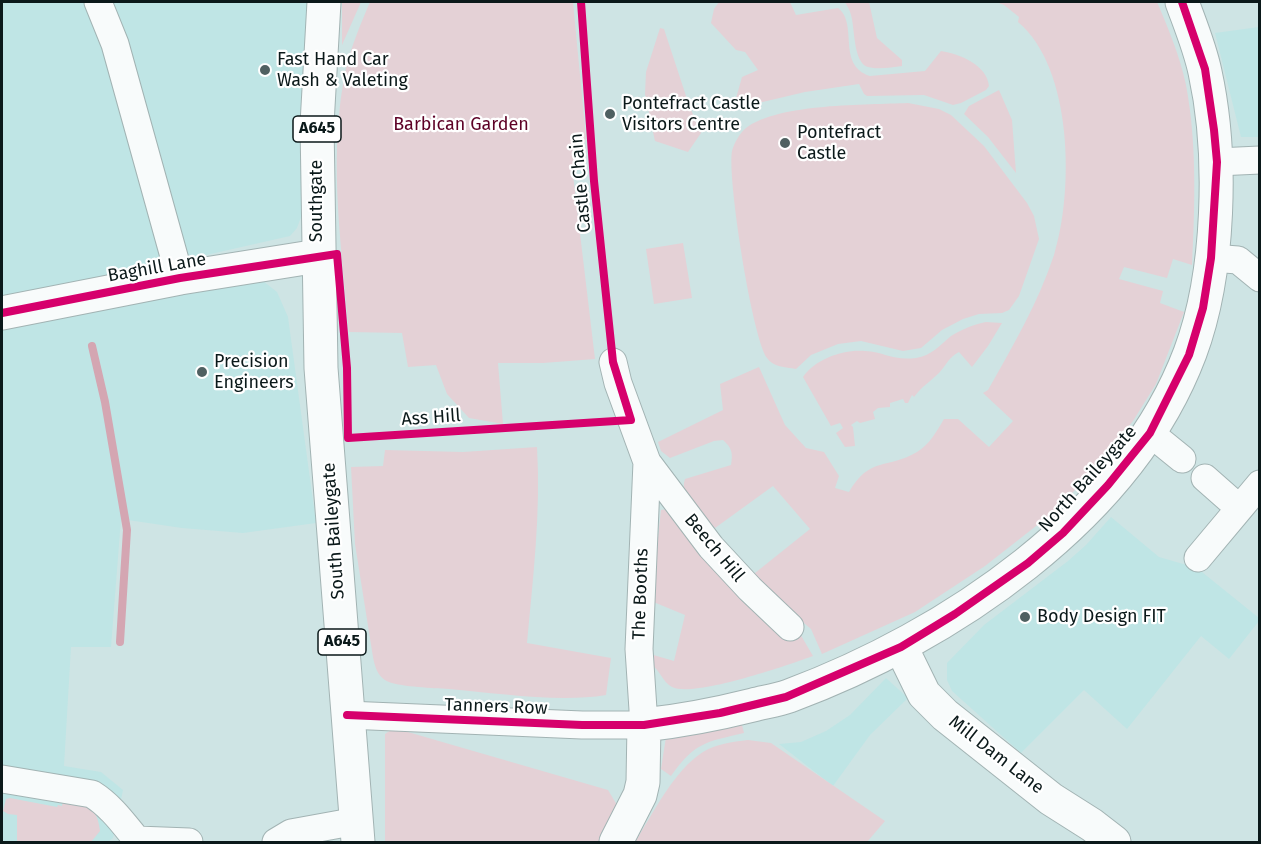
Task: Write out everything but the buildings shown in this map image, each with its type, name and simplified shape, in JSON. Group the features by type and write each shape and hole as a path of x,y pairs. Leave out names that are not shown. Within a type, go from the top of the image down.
{"main road":[{"name":"Southgate","path":"318,256 317,124 324,2"},
{"name":"North Baileygate","path":"644,725 720,713 786,697 901,647 1028,563 1063,533 1108,485 1150,434 1189,355 1203,308 1211,258 1217,162 1213,121 1204,69 1182,2"},
{"name":"Baghill Lane","path":"2,313 180,278 318,256"},
{"name":"South Baileygate","path":"318,256 321,368 357,832"},
{"name":"Mill Dam Lane","path":"901,647 924,694 945,716 1051,799 1092,825 1114,843"},
{"path":"616,843 640,795 643,782 644,725"}],"street":[{"path":"99,2 115,44 180,278"},
{"path":"1217,162 1260,160"},
{"path":"1211,258 1238,260 1260,278"},
{"path":"613,362 647,462"},
{"path":"1150,434 1182,459"},
{"name":"Beech Hill","path":"647,462 711,548 790,627"},
{"name":"The Booths","path":"644,725 639,649 647,462"},
{"path":"1205,478 1239,508"},
{"path":"1198,558 1260,484"},
{"name":"Tanners Row","path":"347,715 644,725"},
{"path":"2,779 92,794 104,801 136,841 189,843"},
{"path":"276,843 291,833 357,832"}],"shaded area":[{"path":"2,2 312,2 301,217 297,228 290,236 193,258 202,286 263,281 277,292 288,317 316,523 243,533 182,528 121,519 111,647 71,647 64,766 101,772 123,790 113,838 108,842 2,842"},
{"path":"1259,27 1259,137 1241,137 1215,33"},
{"path":"1111,517 1159,557 1197,568 1259,618 1259,621 1229,659 1201,636 1127,729 1084,690 1021,753 952,691 947,680 947,663 984,625 1086,545"},
{"path":"886,678 908,698 870,735 833,786 779,744 801,742 826,731 850,715"}],"green space":[{"path":"342,2 361,2 342,45"},
{"name":"Barbican Garden","path":"370,2 573,2 586,138 573,175 595,359 543,363 498,363 503,424 469,418 447,394 436,365 408,367 402,333 349,332 340,240 337,146 347,63"},
{"path":"719,2 790,2 796,15 838,8 847,24 850,54 860,71 870,76 925,71 941,51 964,58 978,66 989,86 986,90 953,105 924,95 867,96 859,84 805,92 733,109 742,77 758,70 745,52 736,50 711,23 714,9"},
{"path":"845,2 869,2 877,38 902,60 902,66 877,68 863,64 857,52 851,15"},
{"path":"996,2 1157,2 1180,63 1190,107 1194,174 1192,265 1173,259 1167,278 1124,267 1119,279 1163,291 1160,303 1184,312 1156,384 1133,421 1093,471 1054,512 985,566 915,612 822,654 811,629 750,577 810,529 773,486 715,528 698,513 688,500 684,486 685,479 731,465 730,448 723,440 714,441 670,458 661,451 658,442 723,410 720,384 759,367 785,425 806,448 824,452 839,476 835,488 849,492 864,473 872,468 906,457 925,446 944,419 958,419 989,447 1013,421 983,393 988,390 1016,341 1048,273 1054,255 1065,198 1066,165 1059,99 1050,69 1036,43 1018,22 1019,17 1004,5"},
{"path":"660,28 664,29 689,105 701,133 688,152 655,141 645,94 646,72"},
{"path":"999,90 1012,120 1016,173 988,137 964,114 969,106"},
{"path":"908,103 939,109 951,115 984,146 1027,203 1034,216 1039,239 1019,296 1009,310 1002,313 979,314 963,319 942,330 921,348 903,351 861,341 838,344 811,355 796,369 773,363 767,358 754,320 742,256 731,166 732,151 736,142 746,128 779,114 847,105"},
{"path":"683,243 692,298 654,304 646,249"},
{"path":"986,322 1002,323 972,367 959,352 950,358 939,373 914,397 912,395 908,403 905,403 903,399 890,403 890,407 878,408 873,412 875,419 860,423 857,421 851,425 855,446 845,447 836,433 843,428 840,423 831,426 803,377 822,360 848,352 872,352 908,359 921,357 935,350 951,336"},
{"path":"537,447 537,520 527,643 611,658 606,695 568,698 528,696 410,686 385,680 378,673 374,660 355,544 351,467 383,466 385,450 463,452"},
{"path":"674,508 799,632 813,656 741,679 700,688 683,689 672,687 666,682 650,664 650,654 674,661 685,615 651,601 661,510"},
{"path":"739,713 744,733 702,745 687,756 671,776 661,769 666,737"},
{"path":"394,728 608,790 617,805 598,842 385,842 385,734"},
{"path":"748,740 771,743 885,821 867,842 635,842 673,781 692,760 713,747"},
{"path":"6,799 57,807 62,806 63,801 84,806 93,811 100,831 91,842 17,842 17,815 3,811"}],"waterway":[{"path":"92,346 105,402 127,530 120,642"}],"cycle path":[{"name":"Castle Chain","path":"2,313 180,278 337,254 347,368 348,438 631,420 613,362 594,181 581,2"},
{"path":"347,715 582,725 644,725 720,713 786,697 901,647 955,614 1028,563 1063,533 1108,485 1150,433 1189,355 1203,308 1211,258 1217,162 1205,69 1182,2"}],"place":[{"name":"Fast Hand Car Wash & Valeting","path":"265,70"},
{"name":"Pontefract Castle Visitors Centre","path":"610,114"},
{"name":"Pontefract Castle","path":"785,143"},
{"name":"Precision Engineers","path":"202,372"},
{"name":"Body Design FIT","path":"1025,617"}]}
